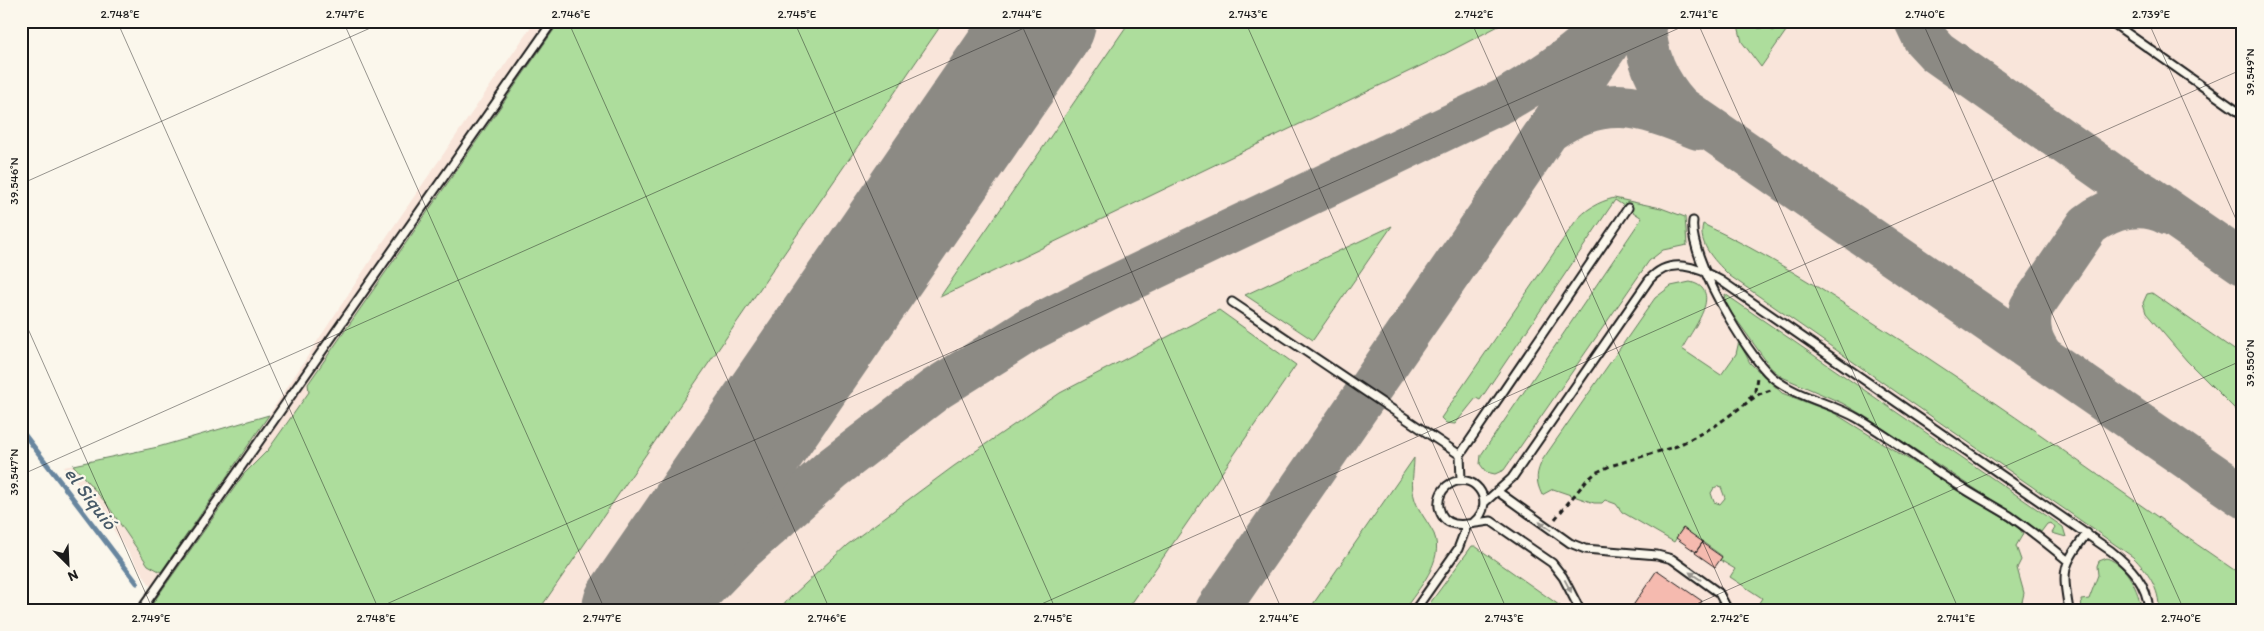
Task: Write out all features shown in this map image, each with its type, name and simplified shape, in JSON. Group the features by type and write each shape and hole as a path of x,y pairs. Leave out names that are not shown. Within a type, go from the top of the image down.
{"lane":[{"path":"142,610 553,21"},
{"path":"2110,21 2243,115"},
{"path":"1461,480 1460,456 1628,208"},
{"path":"1693,221 1695,246 1720,302 1757,359 1771,376 1792,389 1837,407 1858,419 1956,484 2009,516 2068,560"},
{"path":"1484,503 1512,478 1654,275 1678,265 1706,272 2087,533 2125,562 2138,577 2145,589 2150,610"},
{"path":"1232,302 1460,456"},
{"path":"1415,610 1458,549 1470,524 1480,517 1484,496 1475,484 1461,480 1447,486 1442,492 1439,506 1446,520 1452,524 1470,524 1491,522 1552,563 1563,577 1580,610"},
{"path":"1497,492 1570,543 1585,549 1657,555 1672,560 1719,593 1728,610"},
{"path":"2069,610 2064,580 2068,560 2087,533"}],"path":[{"path":"1548,528 1586,481 1597,472 1610,466 1677,446 1695,438 1759,394 1780,388 1792,389"}],"shaded area":[{"path":"535,21 2243,21 2243,610 135,610 151,587 99,508 64,467 158,447 269,415 374,255"}],"green space":[{"path":"560,21 944,21 539,610 148,610 244,474 268,450 309,392 308,384"},
{"path":"1130,21 1508,21 1437,58 940,297"},
{"path":"1737,21 1758,21 1773,31 1780,21 1793,21 1761,67 1742,42"},
{"path":"1614,198 1661,208 1685,217 1687,245 1663,250 1649,261 1504,470 1495,474 1486,472 1480,464 1481,455 1642,218 1615,200 1480,400 1476,398 1455,424 1446,423 1441,418 1575,222 1583,213"},
{"path":"1703,224 1792,272 1924,355 2243,576 2243,610 2159,610 2159,602 2152,581 2133,557 1730,276 1705,246 1702,232"},
{"path":"1392,226 1313,340 1245,295"},
{"path":"1690,282 1700,286 1705,293 1705,302 1698,322 1682,349 1721,375 1736,354 1739,341 1750,363 1782,393 1834,413 2018,527 2023,534 2016,546 2021,560 2017,568 2024,593 2022,602 2011,610 1749,610 1755,609 1762,598 1730,577 1735,569 1720,560 1722,556 1683,528 1674,542 1622,512 1616,504 1605,500 1602,503 1594,503 1553,489 1542,495 1537,477 1543,459 1655,298 1671,286","holes":["1721,487 1725,498 1720,504 1714,502 1711,493 1714,488"]},
{"path":"2152,293 2243,356 2243,417 2187,361 2146,313 2143,303 2147,294"},
{"path":"1725,294 2063,527 2066,537 2052,533 2055,528 2051,523 2047,524 2041,532 1861,414 1842,403 1782,377 1771,368 1726,305"},
{"path":"1219,310 1296,365 1127,610 777,610 847,545 954,466 1060,393"},
{"path":"269,415 161,572 148,565 106,503 73,465 158,447"},
{"path":"1414,458 1412,484 1415,500 1434,534 1436,544 1433,564 1423,584 1404,610 1309,610"},
{"path":"1472,546 1475,546 1566,610 1425,610"},
{"path":"2107,558 2121,567 2131,580 2142,610 2082,610 2081,600 2089,599 2098,575 2097,566 2099,561"}],"building":[{"path":"1683,528 1703,542 1696,552 1676,538"},
{"path":"1702,543 1722,557 1715,567 1695,553"},
{"path":"1657,570 1702,601 1696,610 1630,610"}],"waterway":[{"name":"el Siquió","path":"21,430 137,583"}],"taxiway":[{"path":"683,610 738,553 832,469 936,389 1031,329 1105,291 1505,100 1562,64 1613,21"},
{"path":"1644,21 1649,57 1653,67 1664,88 1679,107 2243,496"},
{"path":"1916,21 1924,38 1937,52 2114,177 2146,196 2243,263"},
{"path":"1217,610 1607,45"},
{"path":"1549,130 1569,118 1587,111 1622,106 1658,113 1698,128"},
{"path":"2044,359 2036,348 2029,329 2031,308 2088,225 2107,214 2127,207 2148,207 2159,209 2169,214"}],"runway":[{"path":"636,610 1042,21"}]}
